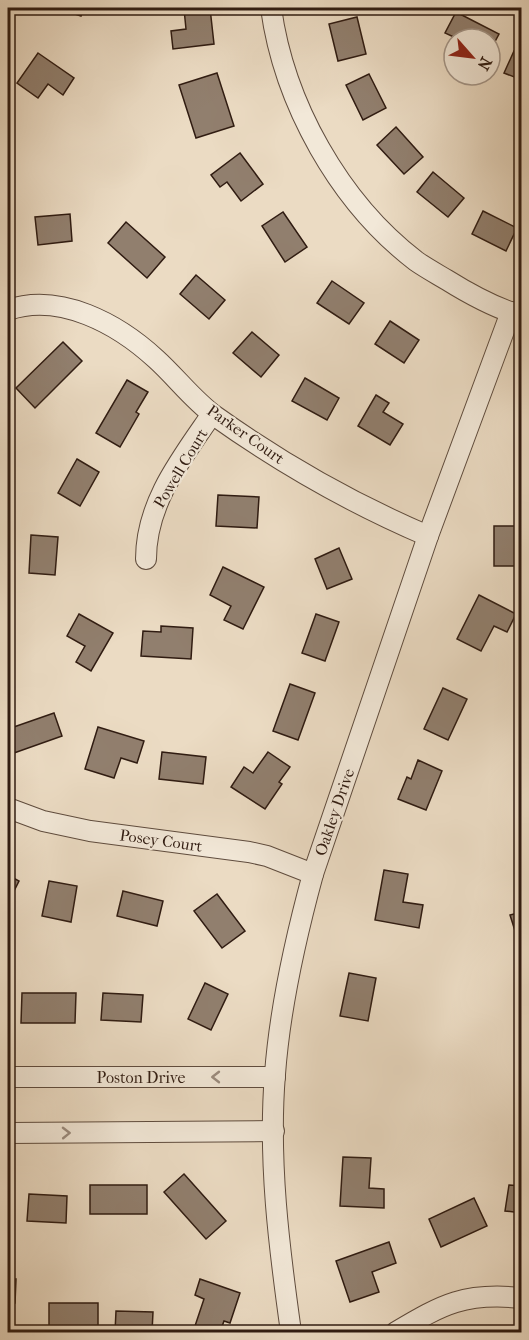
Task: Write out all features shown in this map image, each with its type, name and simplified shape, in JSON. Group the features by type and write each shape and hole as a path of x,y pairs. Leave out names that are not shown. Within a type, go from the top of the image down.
{"street":[{"path":"272,8 281,59 297,103 320,150 345,187 383,232 417,261 472,296 516,314"},
{"name":"Parker Court","path":"8,310 25,306 57,306 74,309 109,325 155,358 212,414 314,479 384,518 428,536"},
{"name":"Oakley Drive","path":"291,1332 279,1230 274,1077 286,988 298,930 314,874 428,536 516,314"},
{"name":"Powell Court","path":"146,559 149,524 155,508 180,462 212,414"},
{"name":"Posey Court","path":"8,808 43,821 90,831 267,856 314,874"},
{"name":"Poston Drive","path":"8,1077 274,1077"},
{"path":"8,1133 274,1131"},
{"path":"396,1332 429,1312 458,1300 497,1295 522,1298"}],"building":[{"path":"57,8 84,8 81,16"},
{"path":"210,8 214,44 173,49 171,31 186,29 184,9"},
{"path":"456,12 485,27 448,27"},
{"path":"357,17 366,54 338,61 329,24"},
{"path":"514,51 522,54 522,80 504,73"},
{"path":"38,53 74,78 63,95 48,84 38,98 17,83"},
{"path":"217,73 234,126 196,138 179,85"},
{"path":"369,74 386,108 363,120 346,85"},
{"path":"396,127 423,157 404,174 377,145"},
{"path":"240,153 263,184 241,201 227,182 220,187 211,175"},
{"path":"433,172 464,198 448,217 417,192"},
{"path":"483,211 517,228 506,251 472,234"},
{"path":"283,212 307,247 285,262 262,226"},
{"path":"70,214 72,241 38,245 35,217"},
{"path":"126,222 165,257 147,278 108,243"},
{"path":"8,224 10,224 11,259 8,259"},
{"path":"196,275 225,300 209,319 180,294"},
{"path":"332,281 364,303 349,324 317,303"},
{"path":"390,321 419,340 404,363 375,344"},
{"path":"252,332 279,355 261,377 233,353"},
{"path":"63,342 82,361 35,408 16,388"},
{"path":"305,378 339,398 327,420 292,401"},
{"path":"127,380 148,392 136,412 139,414 120,447 96,433"},
{"path":"376,395 389,403 383,412 403,424 390,445 358,426"},
{"path":"77,459 99,472 80,506 58,493"},
{"path":"218,495 259,497 257,528 216,526"},
{"path":"494,526 522,526 522,566 494,566"},
{"path":"31,535 58,537 55,575 29,573"},
{"path":"339,548 352,579 327,589 315,559"},
{"path":"223,567 264,587 243,629 224,620 231,606 210,595"},
{"path":"479,595 516,614 507,632 494,626 481,651 457,639"},
{"path":"79,614 113,633 91,671 76,662 85,646 67,636"},
{"path":"316,614 339,622 325,661 302,653"},
{"path":"161,626 193,628 191,659 141,656 143,631 161,632"},
{"path":"290,684 315,693 298,740 273,731"},
{"path":"443,688 467,699 448,740 424,729"},
{"path":"54,713 62,736 14,753 8,729"},
{"path":"98,727 144,741 137,763 121,758 114,778 85,769"},
{"path":"162,752 206,757 203,784 159,779"},
{"path":"268,752 290,767 279,782 282,784 265,809 231,787 244,767 253,773"},
{"path":"418,760 442,771 426,810 398,799 407,777 411,779"},
{"path":"384,870 408,874 403,902 423,905 419,928 375,920"},
{"path":"8,875 19,881 8,903"},
{"path":"49,881 77,886 71,922 42,916"},
{"path":"123,891 163,901 157,926 117,916"},
{"path":"217,894 245,931 222,948 194,911"},
{"path":"522,912 522,953 510,915"},
{"path":"349,973 376,978 368,1021 340,1016"},
{"path":"205,983 228,994 211,1030 188,1019"},
{"path":"22,993 76,993 75,1023 21,1023"},
{"path":"103,993 143,995 141,1022 101,1020"},
{"path":"343,1157 371,1158 369,1188 384,1189 384,1208 340,1206"},
{"path":"184,1174 226,1221 206,1239 164,1192"},
{"path":"90,1185 147,1185 147,1214 90,1214"},
{"path":"509,1185 522,1186 522,1213 505,1211"},
{"path":"29,1194 67,1196 66,1223 27,1221"},
{"path":"474,1198 487,1226 441,1247 429,1219"},
{"path":"389,1242 396,1263 372,1272 379,1292 350,1302 336,1261"},
{"path":"8,1279 16,1279 15,1303 8,1303"},
{"path":"200,1279 240,1293 230,1323 224,1321 220,1332 204,1332 194,1329 204,1299 195,1295"},
{"path":"49,1303 98,1303 98,1332 49,1332"},
{"path":"116,1311 153,1312 152,1332 115,1332"}]}
